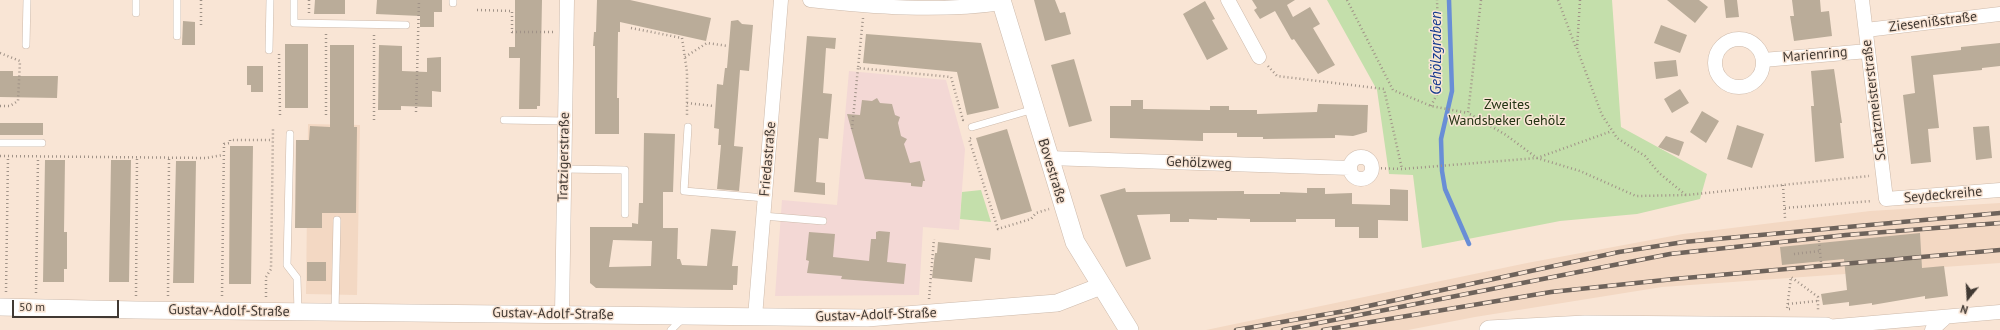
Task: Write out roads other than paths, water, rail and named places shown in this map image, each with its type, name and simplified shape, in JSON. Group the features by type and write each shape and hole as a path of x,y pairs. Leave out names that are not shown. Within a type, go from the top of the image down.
{"main road":[{"name":"Bovestraße","path":"1001,2 1062,204 1075,242 1129,330"},
{"path":"1489,330 1585,325 1825,322"}],"street":[{"name":"Tratzigerstraße","path":"562,314 567,0"},
{"name":"Friedastraße","path":"755,317 781,0"},
{"path":"810,0 865,6 938,7 981,6 1001,2"},
{"path":"1228,0 1259,57"},
{"name":"Schatzmeisterstraße","path":"1862,0 1886,200"},
{"name":"Ziesenißstraße","path":"1866,30 2000,14"},
{"name":"Marienring","path":"1763,60 1868,51"},
{"name":"Gehölzweg","path":"1048,158 1350,168 1355,159 1364,157 1373,168"},
{"name":"Seydeckreihe","path":"1886,200 2000,190"},
{"name":"Gustav-Adolf-Straße","path":"3,307 136,310 867,318 1056,303 1102,286"},
{"path":"1825,322 1946,317 2000,312"},
{"path":"1932,330 1946,317"}],"lane":[{"path":"26,45 27,0"},
{"path":"136,0 136,13"},
{"path":"177,0 177,36"},
{"path":"269,50 270,0"},
{"path":"294,0 294,23 406,25"},
{"path":"972,127 1034,109"},
{"path":"504,120 565,122"},
{"path":"688,127 684,191 765,198"},
{"path":"290,134 287,265 297,278 298,312"},
{"path":"0,142 42,143"},
{"path":"564,169 625,170 625,214"},
{"path":"763,216 822,221"},
{"path":"336,312 337,220"},
{"path":"671,330 685,316"}],"waterway":[{"name":"Gehölzgraben","path":"1449,0 1452,91 1441,139 1442,171 1445,189 1469,244"}],"railway":[{"path":"1236,330 1345,311 1619,252 1684,242 2000,213"},
{"path":"1283,330 1670,254 1846,235 2000,223"},
{"path":"1323,330 1551,292 1674,279 2000,250"}],"park label":[{"name":"Zweites Wandsbeker Gehölz","path":"1507,114"}]}
